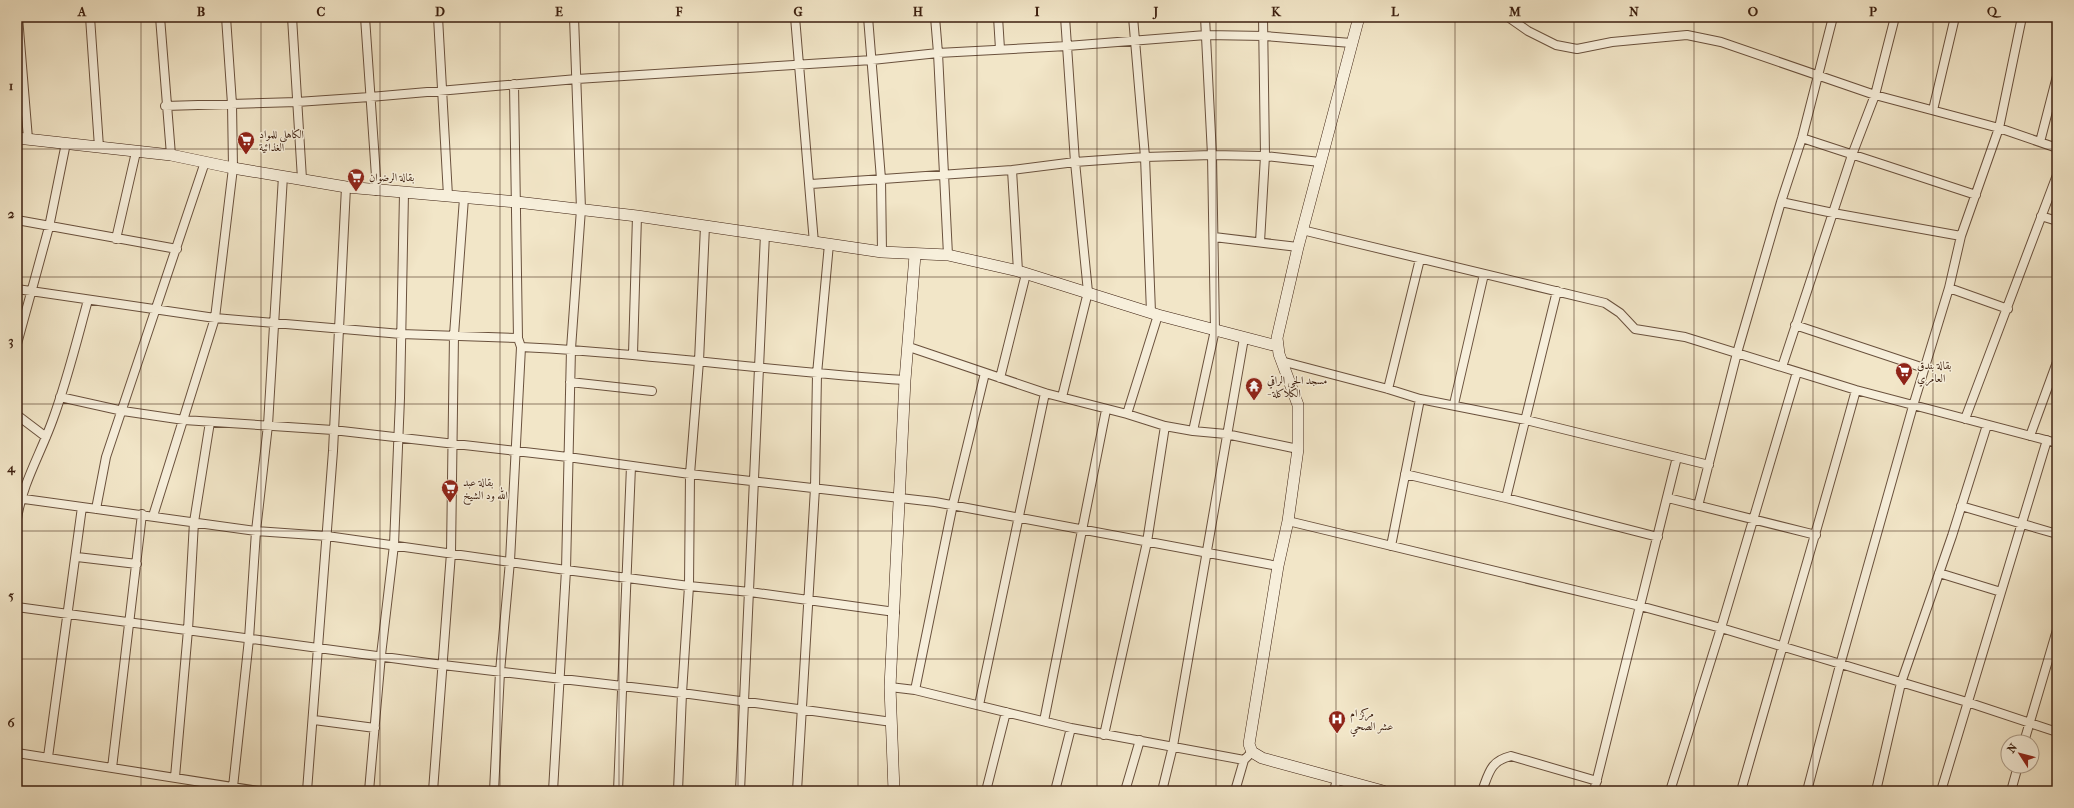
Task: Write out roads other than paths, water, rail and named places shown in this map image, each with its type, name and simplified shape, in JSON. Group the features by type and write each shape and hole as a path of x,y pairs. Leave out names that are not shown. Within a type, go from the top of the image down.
{"street":[{"path":"18,17 23,138 171,155 233,168 377,191 517,202 581,209 765,234 814,243 882,252 915,255 948,255 1022,272 1155,314 1277,346"},
{"path":"90,17 99,147"},
{"path":"160,17 171,155"},
{"path":"153,516 215,318 233,168 232,104 226,17"},
{"path":"292,17 302,179"},
{"path":"365,17 377,191"},
{"path":"438,17 448,196"},
{"path":"553,791 566,570 571,349 581,209 578,79 574,17"},
{"path":"795,17 811,184 814,243"},
{"path":"868,17 881,179 882,252"},
{"path":"935,17 948,255"},
{"path":"998,17 1000,49"},
{"path":"1062,398 1088,292 1074,162 1065,17"},
{"path":"1127,414 1155,314 1145,157 1133,17"},
{"path":"1192,431 1215,330 1212,155 1205,17"},
{"path":"1260,242 1265,156 1265,36 1263,17"},
{"path":"1252,752 1249,737 1278,566 1288,521 1298,449 1298,405 1281,361 1277,346 1281,316 1302,230 1359,17"},
{"path":"1508,17 1528,31 1556,45 1577,48 1612,42 1687,35 1721,42 1875,95 1999,128 2057,148"},
{"path":"1698,506 1737,353 1781,202 1802,138 1833,17"},
{"path":"1782,367 1852,155 1875,95 1895,17"},
{"path":"1933,110 1955,17"},
{"path":"1807,791 1840,665 1913,406 1949,288 1961,236 1999,128 2022,17"},
{"path":"166,106 297,102 443,92 578,79 872,60 938,53 1067,46 1206,35 1265,36 1351,43"},
{"path":"2040,142 2057,76"},
{"path":"494,791 500,672 510,561 521,346 518,338 514,84"},
{"path":"1802,138 1976,195"},
{"path":"17,344 49,227 66,143"},
{"path":"116,239 136,152"},
{"path":"811,184 1012,170 1074,162 1145,157 1212,155 1265,156 1320,162"},
{"path":"96,509 106,458 177,249 204,162"},
{"path":"1000,378 1022,272 1012,170"},
{"path":"1965,419 2008,309 2057,175"},
{"path":"233,787 249,639 256,531 268,425 283,176"},
{"path":"308,791 327,536 346,187"},
{"path":"370,791 381,655 394,544 399,438 404,193"},
{"path":"433,791 451,553 454,444 454,336 464,198"},
{"path":"1781,202 1961,236"},
{"path":"633,354 637,216"},
{"path":"2042,216 2057,221"},
{"path":"17,220 177,249"},
{"path":"678,791 682,693 689,586 690,474 699,361 705,226"},
{"path":"1302,230 1605,303 1620,313 1635,329 1685,337 1856,390 2057,443"},
{"path":"740,791 765,234"},
{"path":"1214,237 1298,247"},
{"path":"797,791 810,601 815,488 817,374 829,244"},
{"path":"894,791 890,687 901,499 905,380 909,347 915,255"},
{"path":"1388,389 1420,259"},
{"path":"1454,404 1484,274"},
{"path":"1949,288 2008,309"},
{"path":"17,289 215,318 401,334 518,338"},
{"path":"1506,498 1557,291"},
{"path":"17,519 18,498 46,437 60,397 88,300"},
{"path":"1796,325 1924,368"},
{"path":"1162,791 1173,746 1208,552 1226,434 1244,338"},
{"path":"521,346 633,354 817,374 905,380"},
{"path":"909,347 1045,393 1106,410 1127,414 1165,426 1192,431 1226,434 1298,449"},
{"path":"1281,361 1388,389 1420,399 1454,404 1526,420 1709,465"},
{"path":"2030,436 2056,367"},
{"path":"1670,791 1721,628 1797,372"},
{"path":"915,690 952,504 986,373"},
{"path":"570,382 652,391"},
{"path":"1741,791 1782,646 1816,535 1856,390"},
{"path":"979,705 1045,393"},
{"path":"60,397 123,411 184,420 333,430 516,452 568,456 690,474 952,504 1018,516 1082,531 1208,552 1278,566"},
{"path":"1391,546 1420,399"},
{"path":"1044,721 1106,410"},
{"path":"17,415 46,437"},
{"path":"175,777 188,630 194,522 210,422"},
{"path":"1876,791 1901,683 1939,573 1987,425"},
{"path":"1104,735 1147,542 1165,426"},
{"path":"1941,791 2047,440"},
{"path":"1594,791 1677,458"},
{"path":"618,791 631,466"},
{"path":"1405,474 1658,537"},
{"path":"18,498 256,531 327,536 394,544 566,570 689,586 750,592 895,612"},
{"path":"1668,498 1816,535"},
{"path":"1961,506 2057,534"},
{"path":"48,757 77,557 82,507"},
{"path":"112,768 131,623 142,514"},
{"path":"1288,521 1640,606 1721,628 1967,702 2057,732"},
{"path":"77,557 137,564"},
{"path":"1939,573 2001,592"},
{"path":"17,607 249,639 381,655 443,665 560,680 682,693 802,711 892,722"},
{"path":"2026,734 2057,630"},
{"path":"890,687 915,690 1104,735 1140,740 1244,760"},
{"path":"986,791 1006,712"},
{"path":"314,720 375,728"},
{"path":"1054,791 1071,728"},
{"path":"1125,791 1140,740"},
{"path":"1234,791 1244,760 1252,752"},
{"path":"1252,752 1274,762 1383,791"},
{"path":"17,753 258,791"},
{"path":"1482,791 1493,764 1500,759 1510,756 1597,781"},
{"path":"2011,791 2016,774"},
{"path":"1334,791 1338,779"}],"place":[{"name":"الكاهلي للمواد الغذائية","path":"246,155"},
{"name":"بقالة الرضوان","path":"356,192"},
{"name":"بقالة بندق العامري","path":"1904,386"},
{"name":"مسجد الحي الراقي - الكلاكلة","path":"1254,401"},
{"name":"بقالة عبد الله ود الشيخ","path":"450,503"},
{"name":"مركز ام عشر الصحي","path":"1337,734"}]}
